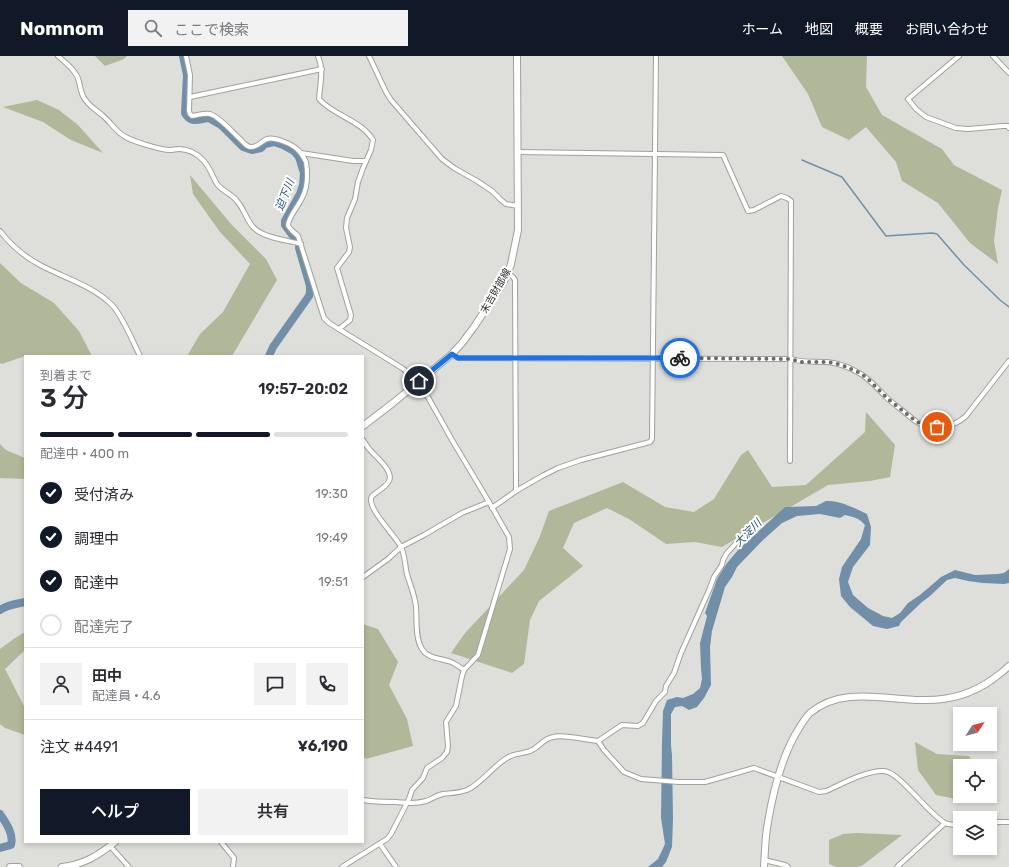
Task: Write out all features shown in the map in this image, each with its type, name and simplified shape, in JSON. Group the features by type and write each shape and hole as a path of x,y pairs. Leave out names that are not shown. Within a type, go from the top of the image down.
{"main road":[{"name":"末吉財部線","path":"364,425 452,354 474,327 508,273 518,230 517,56"},
{"path":"764,864 768,822 777,777 788,748 801,724 810,713 830,702 861,696 922,700 948,699 971,692 984,686 1009,666"},
{"path":"62,867 76,865 92,858 113,844"},
{"path":"10,867 19,867"}],"street":[{"path":"58,56 77,76 83,96 89,105 102,114 124,136 161,149 188,150 196,154 211,170 220,188 234,197 239,203 254,228 265,235 301,244"},
{"path":"186,56 190,75 189,111 192,116 209,114 215,116 250,147 258,145 267,139 274,139 293,146 301,153 306,163 308,180 302,199 288,224 289,228 298,236 324,318 329,323 402,368 419,381 509,537 510,549 478,655 464,670 456,706 446,722 447,752 442,758 427,768 423,778 412,790 407,803 387,839 342,867"},
{"path":"318,56 322,69 319,99 325,105 370,134 373,140 371,150 358,182 355,199 346,218 346,228 350,247 349,252 337,268 351,315 350,320 339,329"},
{"path":"369,56 391,100 442,159 492,191 506,204 518,206"},
{"path":"492,508 516,491 558,468 650,442 652,440 656,56"},
{"path":"958,56 908,99 916,109 926,117 956,128 968,129 1003,126 1008,126 1009,128"},
{"path":"994,56 1009,73"},
{"path":"190,97 322,69"},
{"path":"518,152 723,155 748,211 754,210 781,196 787,198 791,202 790,461"},
{"path":"301,153 353,161 366,161"},
{"path":"0,231 26,256 42,266 70,278 93,291 113,306 139,355"},
{"path":"508,273 515,280 516,491"},
{"path":"452,354 458,358 791,359 801,362 828,362 842,365 860,373 888,399 917,422 928,426 937,427 962,420 1009,361"},
{"path":"364,441 382,461 390,477 388,483 372,496 371,503 379,517 401,547 407,575 415,600 418,639 421,648 426,654 452,662 464,670"},
{"path":"364,576 388,559 401,547 462,513 490,502"},
{"path":"364,800 412,804 427,801 442,794 457,793 468,790 481,781 508,757 531,751 548,738 564,736 598,741 622,725 638,726 643,722 656,701 665,692 666,686 674,674 681,653 714,577 722,565 727,553 738,541"},
{"path":"598,741 624,772 641,779 679,782 705,782 754,768 819,792 826,791 870,772 889,772 945,823 953,824"},
{"path":"997,822 1009,822"},
{"path":"897,867 945,823"},
{"path":"222,843 234,858 233,867"},
{"path":"113,844 130,867"},
{"path":"380,844 396,867"},
{"path":"764,864 785,865 788,867"}],"green space":[{"path":"95,56 127,56 124,59 105,66"},
{"path":"782,56 867,56 866,87 882,115 942,149 954,165 1002,190 994,241 998,264 970,243 938,203 902,181 896,162 866,127 849,140 822,127 808,94"},
{"path":"37,100 59,110 78,125 103,153 71,140 43,122 3,107"},
{"path":"190,175 231,224 266,259 277,280 233,355 188,355 200,334 223,312 250,264 220,232 193,194"},
{"path":"0,263 21,283 54,303 79,331 91,355 24,355 24,356 2,364 0,363"},
{"path":"866,412 895,445 890,477 870,481 828,485 722,547 695,542 666,544 629,519 607,508 574,523 563,548 583,566 539,601 530,620 524,664 512,673 451,653 465,633 524,570 540,536 549,511 623,482 665,507 694,512 714,499 741,455 748,450 772,487 806,485 865,432"},
{"path":"0,444 6,450 24,458 24,479 0,478"},
{"path":"364,624 378,629 398,662 389,685 407,719 413,746 366,759 364,757"},
{"path":"24,633 24,651 5,669 24,706 24,735 5,728 0,724 0,649"},
{"path":"915,742 937,754 969,756 971,759 953,759 953,798 936,795 918,770"},
{"path":"857,833 902,835 863,865 858,867 836,867 829,864 829,840 843,834"}],"water":[{"path":"826,501 842,503 867,514 871,527 870,545 853,567 848,582 853,595 868,608 883,616 892,618 900,613 908,603 941,577 955,570 975,575 1004,573 1009,569 1009,583 983,583 955,578 947,580 901,622 899,626 887,629 873,626 850,607 841,596 839,579 842,567 861,539 865,525 854,517 845,515 840,518 820,514 797,516 782,523 737,567 725,587 712,631 710,647 711,685 704,698 697,707 689,710 682,706 675,707 671,714 673,819 672,847 666,862 662,867 648,867 658,859 665,844 661,818 663,711 667,700 677,697 683,698 693,694 700,688 702,679 700,643 707,616 705,613 717,579 727,563 739,549 785,507 816,506"}],"waterway":[{"name":"迫下川","path":"183,56 187,75 185,113 190,119 196,120 209,118 221,125 243,147 252,150 274,142 294,151 299,157 304,173 303,185 300,194 285,221 285,225 295,239"},
{"path":"802,160 842,177 886,236 937,234 964,265 1009,307"},
{"name":"迫下川","path":"269,355 273,347 309,296 310,286 299,248"},
{"name":"迫下川","path":"0,610 24,602"},
{"name":"迫下川","path":"0,814 9,829 12,841 11,845 0,848"}],"way so far":[{"path":"680,358 791,359 801,362 828,362 842,365 860,373 868,379 888,399 917,422 928,426 937,427"}],"route":[{"path":"419,381 452,354 458,358 680,358"}],"water label":[{"name":"大淀川","path":"748,533"}]}
